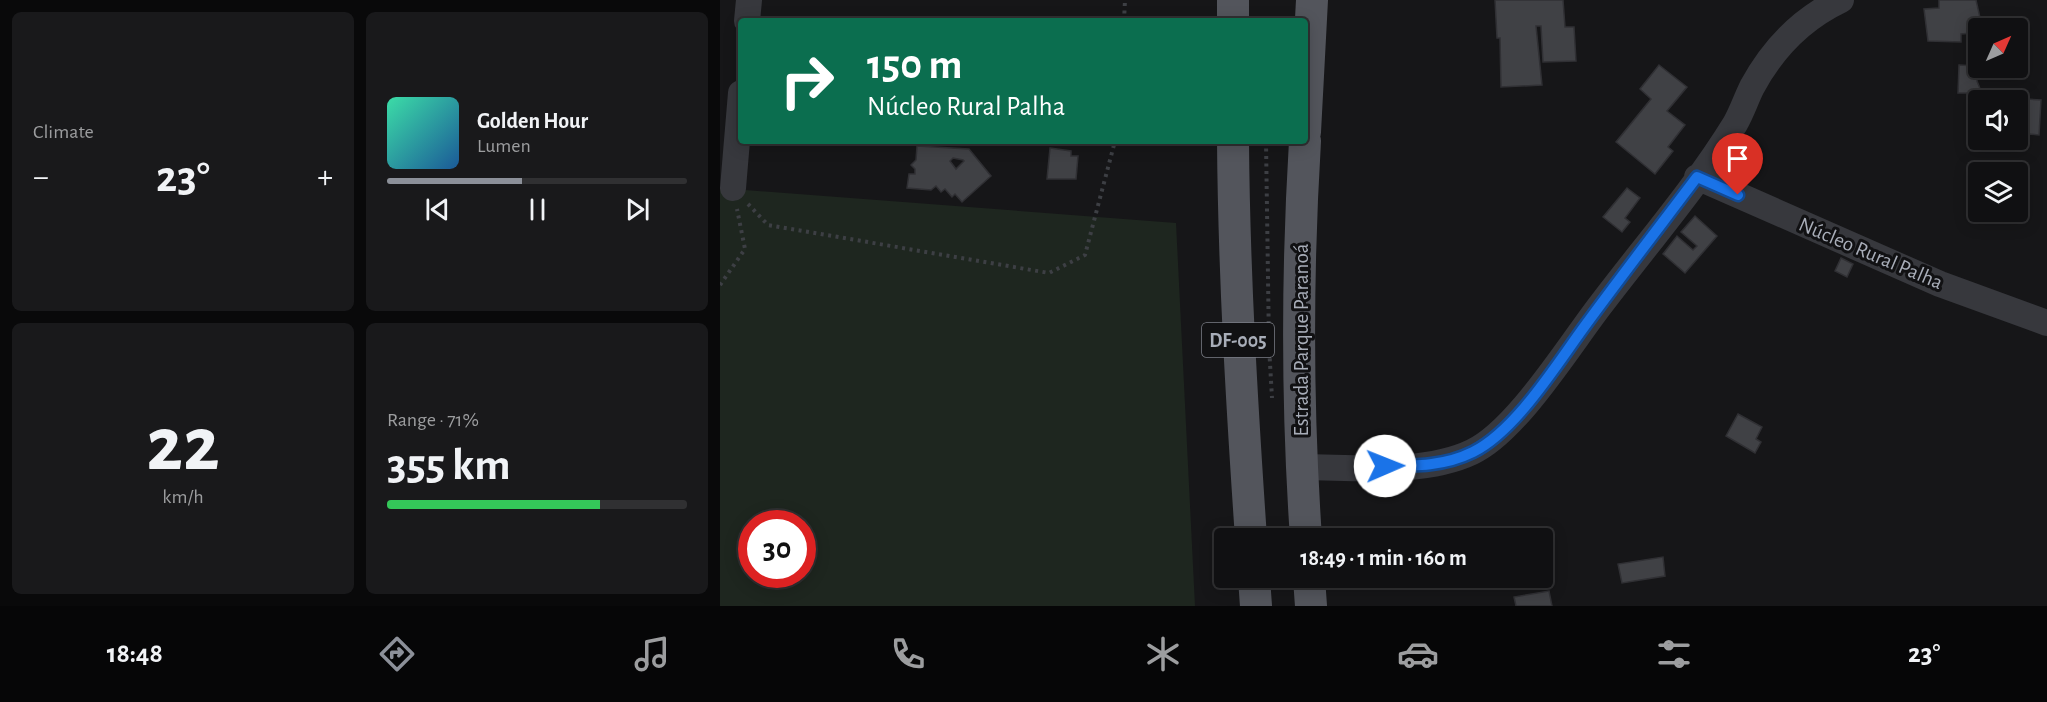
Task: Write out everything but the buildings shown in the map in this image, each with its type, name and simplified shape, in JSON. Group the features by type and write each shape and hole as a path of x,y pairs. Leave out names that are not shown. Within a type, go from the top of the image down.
{"main road":[{"path":"1233,0 1233,18"},
{"path":"1308,75 1312,0"},
{"name":"DF-005","path":"1233,144 1233,236 1250,528"},
{"name":"Estrada Parque Paranoá","path":"1305,144 1301,209 1301,467 1305,528"},
{"path":"1255,588 1256,606"},
{"path":"1310,588 1311,606"}],"street":[{"path":"747,18 749,0"},
{"path":"1301,467 1426,466 1448,462 1473,452 1491,441 1528,402 1697,177 1735,124 1751,89 1787,36 1815,13 1841,0"},
{"path":"733,188 738,129"},
{"name":"Núcleo Rural Palha","path":"1697,177 1940,284 2047,324"}],"path":[{"path":"1124,18 1125,0"},
{"path":"733,188 768,225 1049,273 1085,255 1114,144"},
{"path":"1266,144 1272,403"},
{"path":"720,285 745,249 733,188"}],"shaded area":[{"path":"720,188 1176,223 1195,606 720,606"}],"route":[{"path":"1385,466 1426,466 1448,462 1473,452 1491,441 1528,402 1697,177 1738,195"}]}
